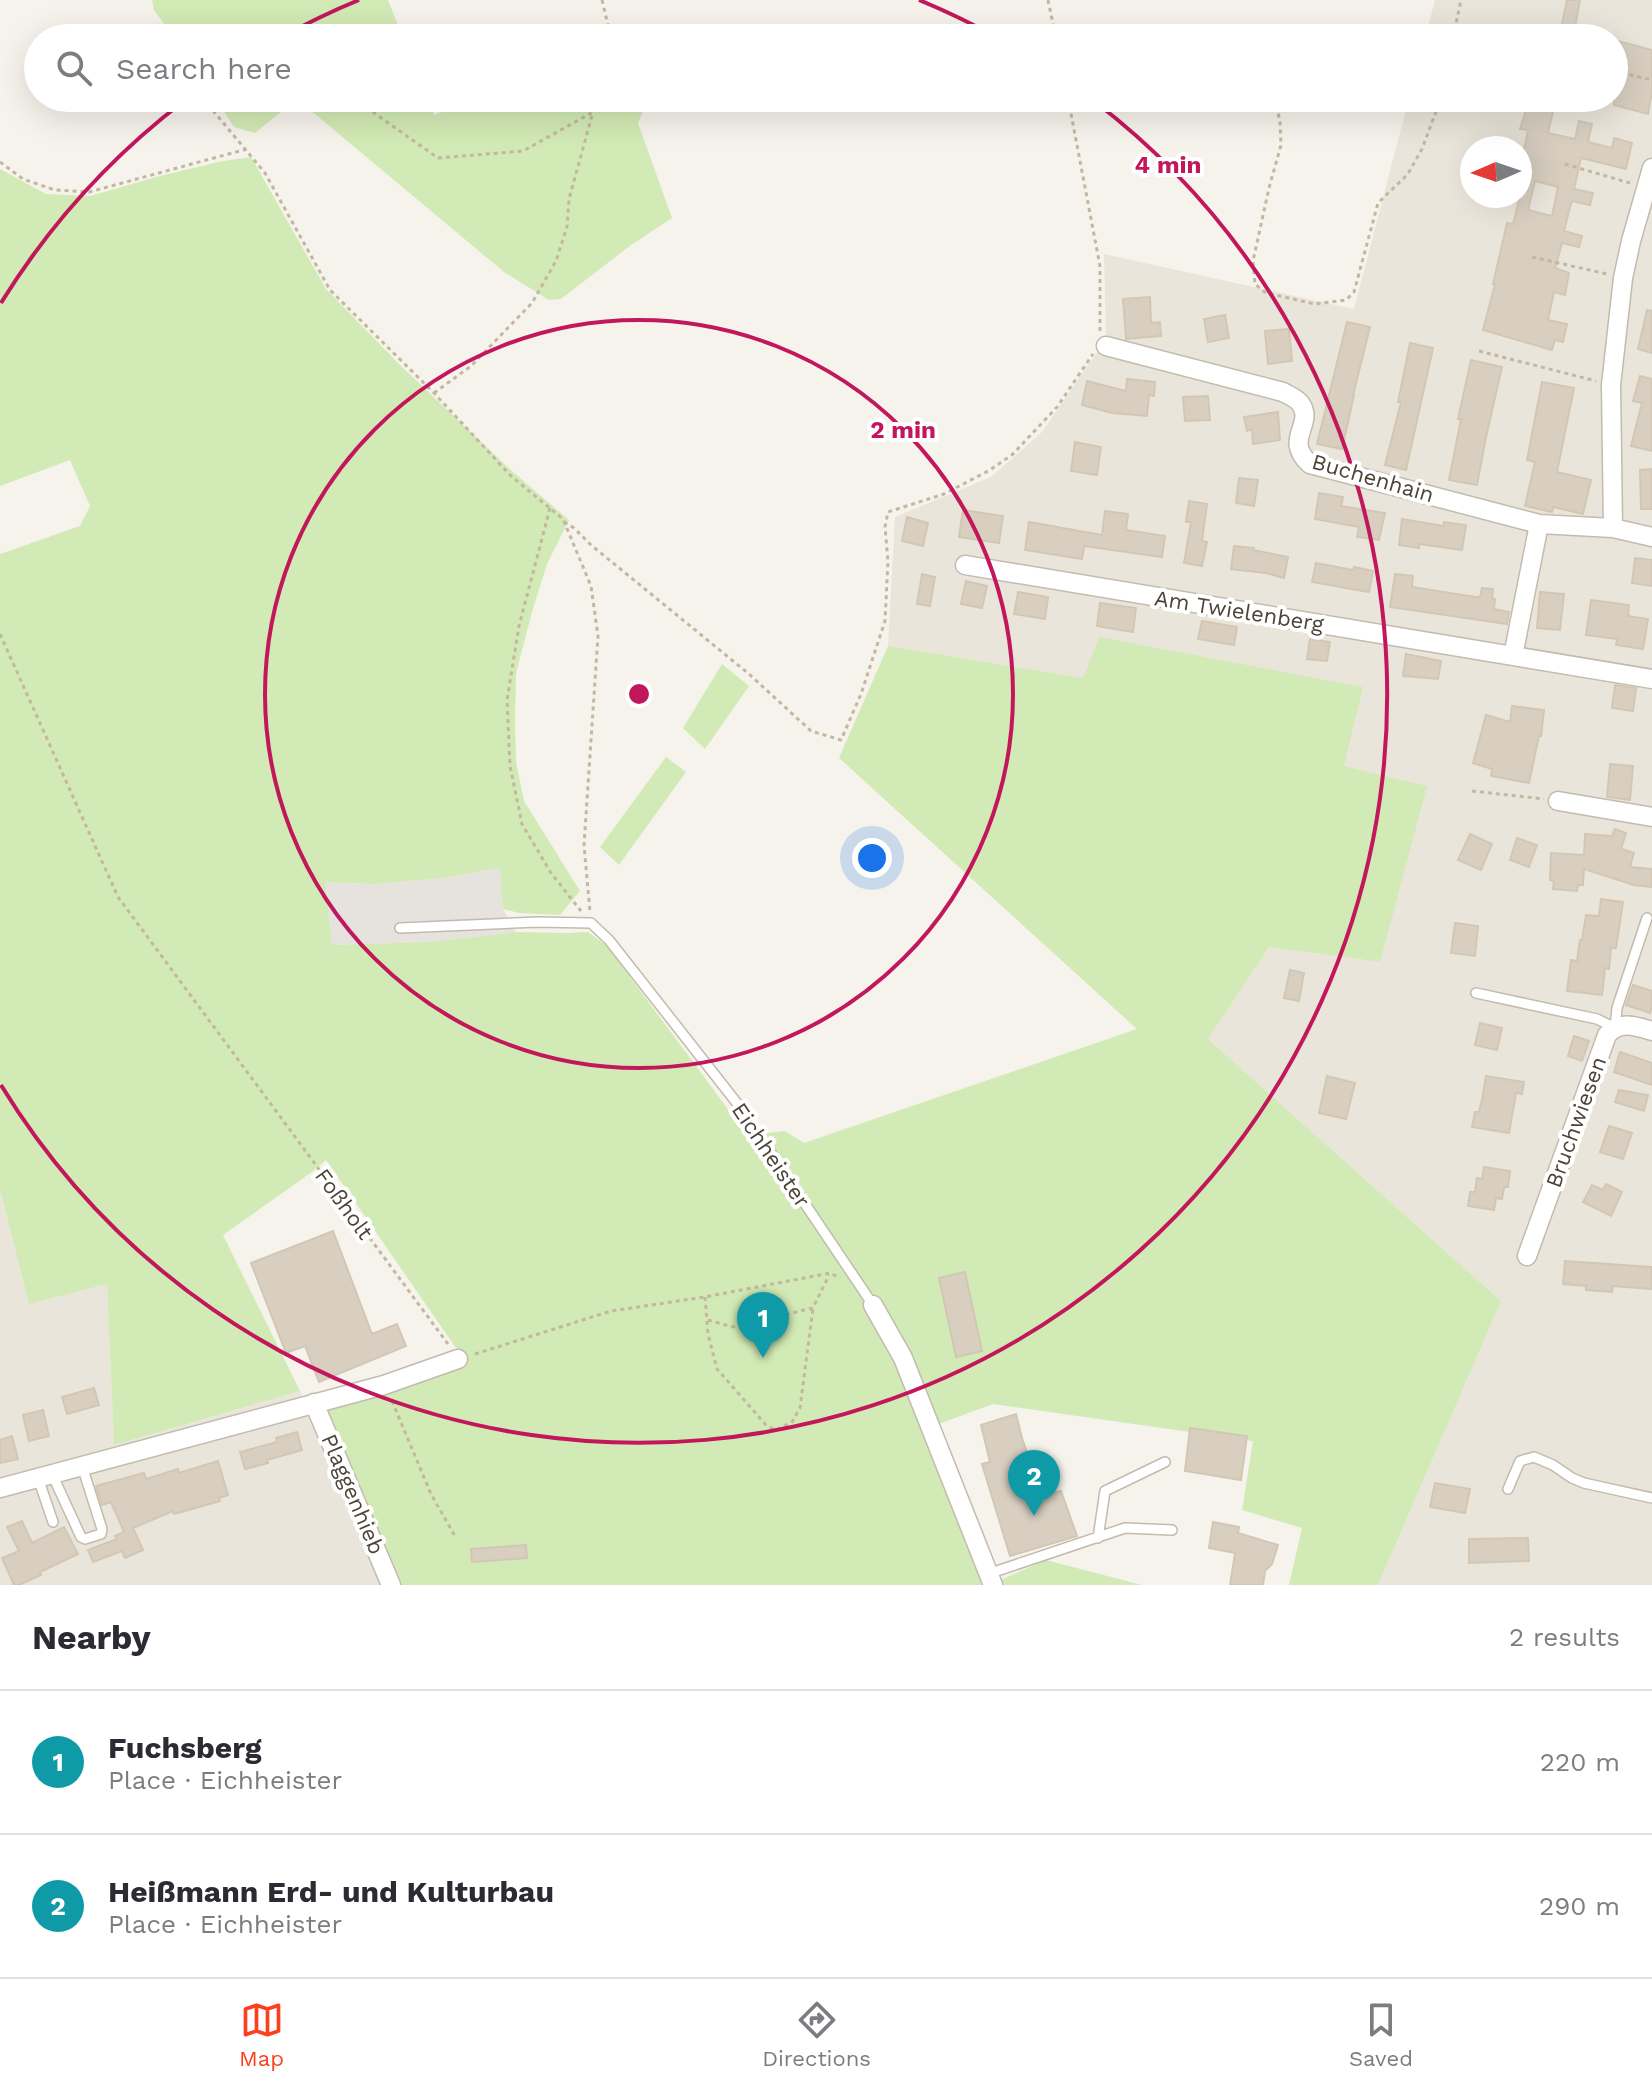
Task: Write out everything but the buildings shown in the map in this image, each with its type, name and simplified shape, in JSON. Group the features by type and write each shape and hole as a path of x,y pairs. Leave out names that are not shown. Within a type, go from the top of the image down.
{"street":[{"path":"1613,528 1611,385 1623,278 1652,168"},
{"name":"Buchenhain","path":"1103,345 1283,392 1299,401 1305,415 1298,444 1301,456 1310,464 1539,524 1613,528 1652,537"},
{"path":"1513,656 1539,524"},
{"name":"Am Twielenberg","path":"965,565 1652,679"},
{"path":"1558,801 1652,817"},
{"name":"Bruchwiesen","path":"1527,1256 1607,1035 1615,1028 1626,1025 1652,1031"},
{"name":"Eichheister","path":"873,1305 903,1358 990,1580"},
{"path":"0,1488 384,1385 458,1359"},
{"name":"Plaggenhieb","path":"314,1403 391,1585"}],"lane":[{"path":"1476,993 1597,1019 1615,1028 1617,1008 1647,918"},
{"path":"400,928 591,923"},
{"name":"Eichheister","path":"591,923 609,940 740,1107 873,1305"},
{"path":"1508,1489 1520,1461 1534,1457 1584,1483 1652,1498"},
{"path":"1098,1538 1105,1491 1165,1462"},
{"path":"45,1476 85,1539 101,1534 102,1529 82,1466"},
{"path":"45,1476 53,1522"},
{"path":"990,1580 1125,1528 1172,1530"}],"path":[{"path":"602,0 608,24"},
{"path":"1048,0 1053,24"},
{"path":"1456,24 1461,0"},
{"path":"1628,74 1652,80"},
{"path":"215,112 265,173 330,290 434,393 511,476 749,674 811,731 841,740 861,694 885,621 888,561 885,527 888,512 944,494 1013,454 1057,407 1103,345 1100,266 1071,112"},
{"path":"373,112 438,158 523,151 593,112"},
{"path":"434,393 471,366 532,303 556,261 567,227 569,199 593,112"},
{"path":"1278,112 1281,145 1253,261 1255,284 1266,293 1315,304 1346,300 1354,292 1378,203 1408,174 1422,149 1436,112"},
{"path":"0,162 23,179 55,190 89,192 247,149"},
{"path":"1565,164 1645,188"},
{"path":"1532,257 1623,278"},
{"path":"1479,351 1611,385"},
{"path":"550,508 519,626 507,700 510,766 522,824 551,873 591,923"},
{"path":"564,522 591,586 598,636 584,845 591,923"},
{"name":"Foßholt","path":"0,634 118,897 458,1359"},
{"path":"1472,791 1558,801"},
{"path":"458,1359 611,1311 830,1273 859,1287"},
{"path":"705,1297 708,1334 717,1369 767,1426 776,1430 792,1422 800,1408 813,1308 830,1273"},
{"path":"708,1320 733,1327 813,1308"},
{"path":"384,1385 431,1494 456,1538"}],"shaded area":[{"path":"1435,0 1652,0 1652,1585 1378,1585 1501,1301 1208,1039 1269,947 1379,962 1426,786 1344,766 1099,637 1083,678 888,646 895,517 991,477 1042,432 1106,339 1104,254 1354,309 1405,112 1628,112 1628,24 1429,24"},
{"path":"501,868 503,909 516,932 429,942 332,945 324,882 373,884 444,878"},
{"path":"0,1189 29,1304 107,1284 114,1445 300,1391 382,1585 0,1585"}],"green space":[{"path":"152,0 388,0 397,24 164,24 154,10"},
{"path":"224,112 281,112 255,133 234,127"},
{"path":"313,112 433,112 434,115 441,112 643,112 638,123 672,218 561,299 549,300 504,272"},
{"path":"251,157 326,289 401,366 513,472 569,520 547,564 516,673 516,762 524,801 580,891 560,915 503,909 500,868 444,878 373,884 325,882 332,945 429,942 516,932 588,932 607,946 747,1135 785,1131 804,1143 1137,1029 839,758 888,646 1083,678 1099,637 1363,687 1344,766 1427,786 1380,962 1269,947 1208,1039 1501,1301 1378,1585 1289,1585 1302,1528 1242,1510 1253,1441 993,1404 922,1430 984,1585 382,1585 309,1413 465,1361 326,1160 223,1235 300,1391 114,1445 107,1284 29,1304 0,1189 0,554 80,526 90,506 70,460 0,486 0,169 46,194 90,196 156,177"},
{"path":"722,664 749,686 705,749 683,728"},
{"path":"666,757 686,772 619,865 600,847"},
{"path":"1046,1560 1142,1585 999,1585 998,1581"}],"place":[{"name":"Fuchsberg","path":"763,1358"},
{"name":"Heißmann Erd- und Kulturbau","path":"1034,1516"}]}
